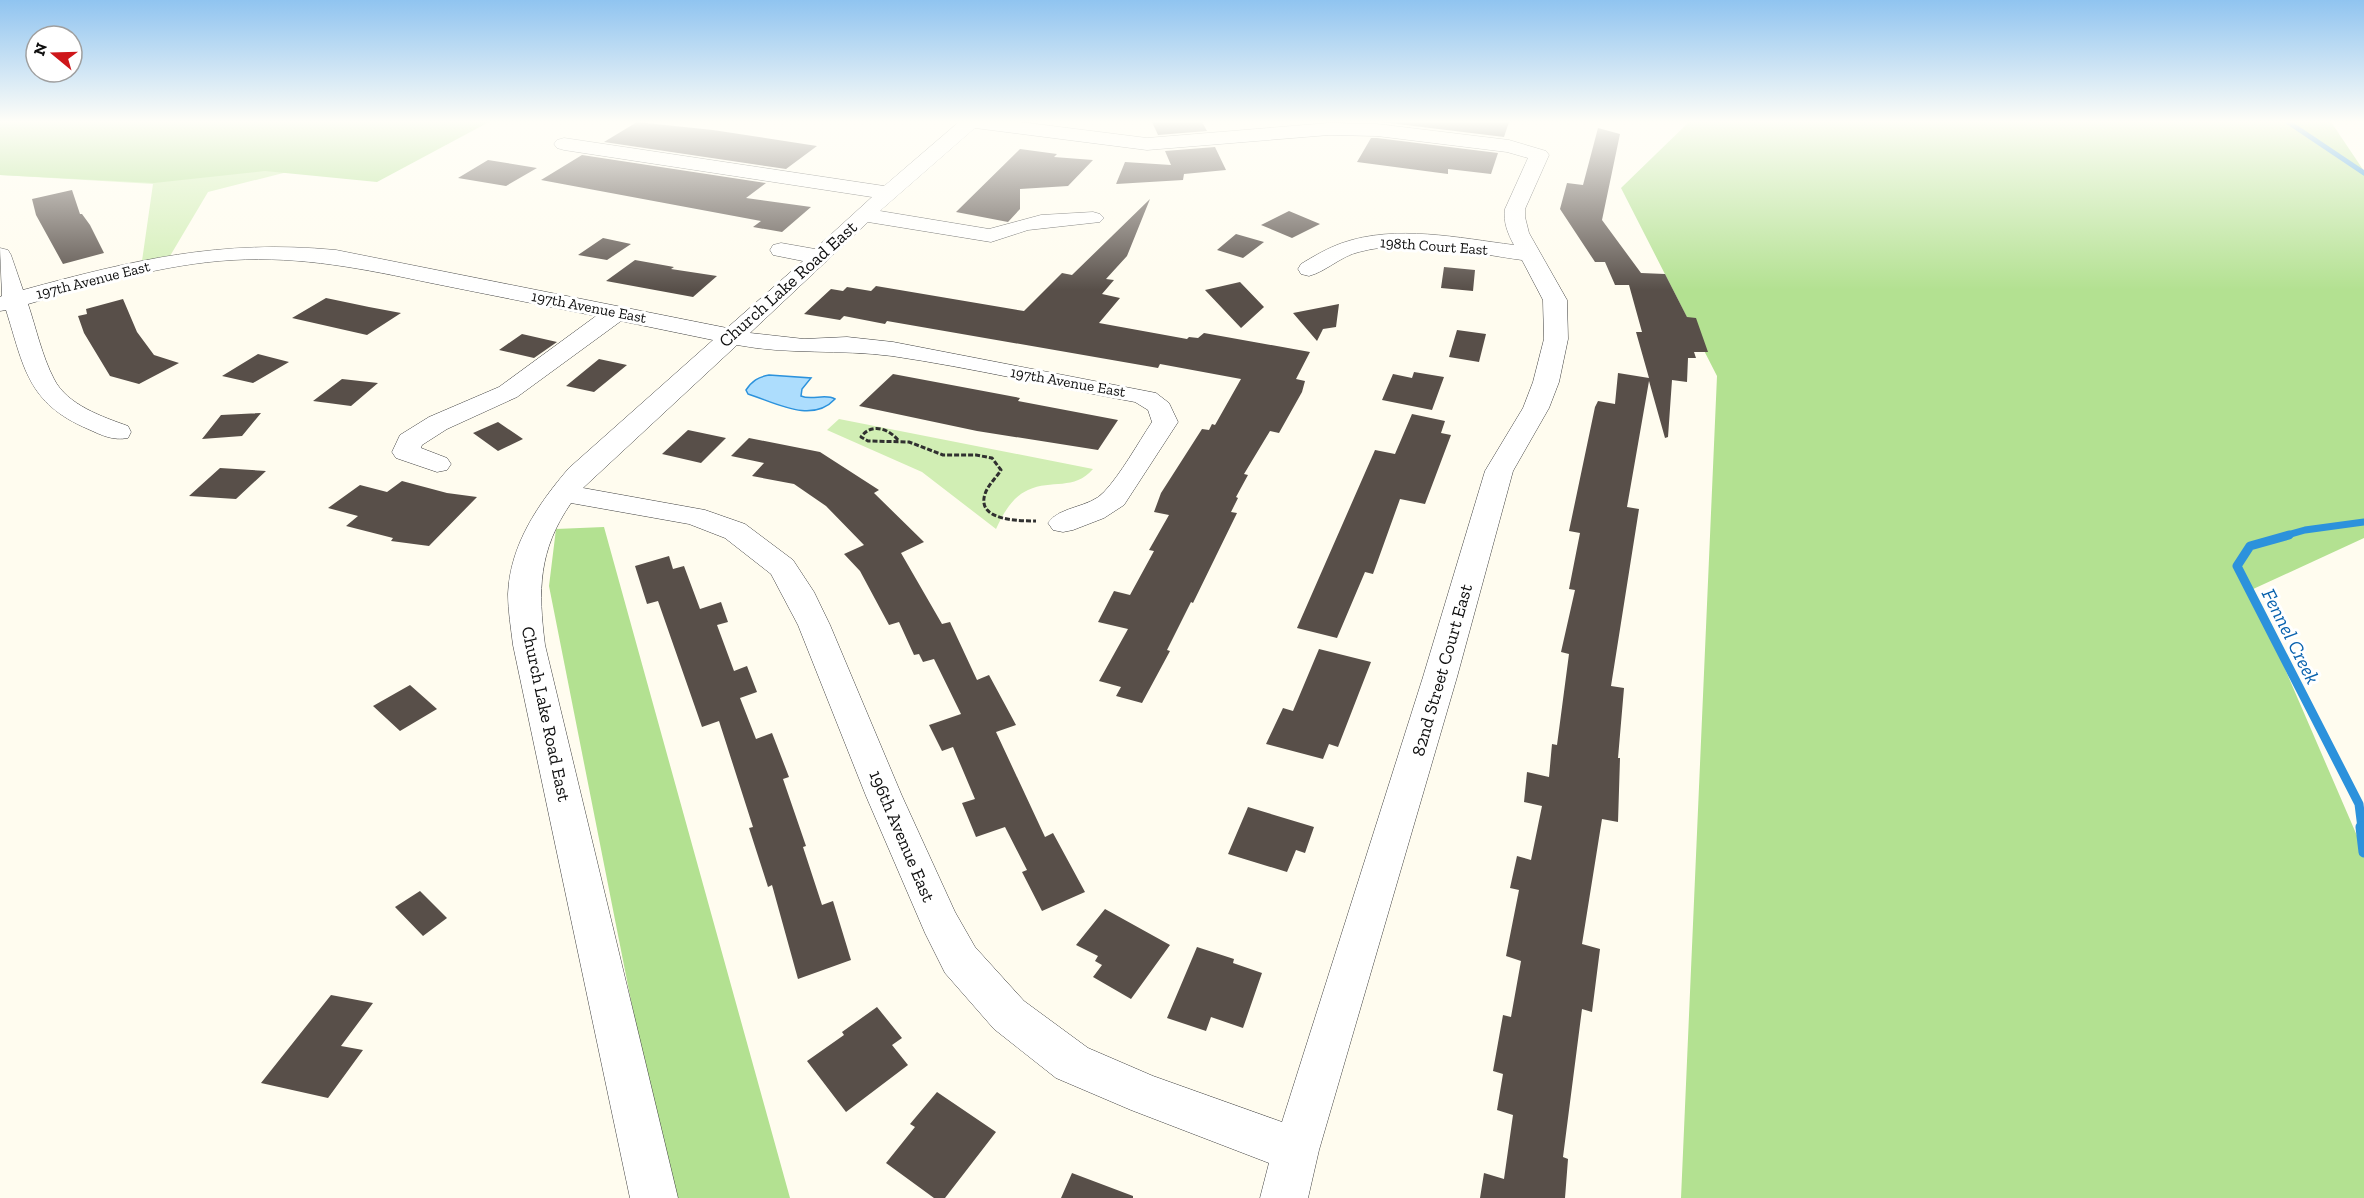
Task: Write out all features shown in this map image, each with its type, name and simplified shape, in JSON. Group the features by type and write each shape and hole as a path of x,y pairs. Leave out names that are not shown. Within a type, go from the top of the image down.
{"street":[{"path":"789,178 889,193"},
{"name":"Church Lake Road East","path":"654,1198 529,645 524,594 527,575 540,528 562,493 612,442 906,178"},
{"name":"82nd Street Court East","path":"1284,1198 1296,1150 1440,677 1499,471 1536,408 1556,339 1555,300 1518,233 1514,217 1515,209 1529,178"},
{"path":"864,215 991,236 1011,227 1041,220 1093,218"},
{"name":"198th Court East","path":"1309,269 1336,252 1372,243 1439,244 1530,254"},
{"path":"781,250 820,257"},
{"name":"197th Avenue East","path":"8,302 131,270 200,257 298,253 336,257 764,343 804,346 847,344 893,349 1142,396 1161,407 1165,422 1114,499 1094,512 1063,523"},
{"path":"0,255 8,302 47,390 57,402 69,410 91,422 118,432"},
{"path":"437,464 406,452 410,441 438,423 508,392 618,312"},
{"name":"196th Avenue East","path":"562,493 695,516 735,531 782,567 798,592 814,626 884,796 939,921 960,960 1008,1016 1072,1063 1147,1095 1296,1150"}],"path":[{"path":"898,440 894,434 884,429 863,432 861,437 871,442 898,440 917,444 940,455 971,454 994,458 1000,464 1001,470 985,492 983,501 986,509 996,516 1013,520 1063,523"}],"green space":[{"path":"49,178 264,178 208,192 170,256 142,261 153,184"},
{"path":"56,178 201,178 154,183"},
{"path":"335,178 385,178 377,182"},
{"path":"1631,178 2364,178 2364,538 2251,590 2364,852 2364,1198 1681,1198 1717,376 1621,188"},
{"path":"839,419 1093,469 1078,480 1037,487 1022,493 1009,506 996,529 922,472 827,430"},
{"path":"604,527 790,1198 670,1198 549,586 556,529"}],"water":[{"path":"769,375 811,378 802,389 801,396 835,399 816,410 805,411 748,394 746,390 753,382"}],"building":[{"path":"458,178 520,178 506,186"},
{"path":"544,178 733,178 766,183 746,198 811,207 782,232 753,227 761,221 541,180"},
{"path":"991,178 1076,178 1068,186 1020,189 1020,209 1008,222 956,212"},
{"path":"1118,178 1183,178 1183,180 1116,184"},
{"path":"1585,178 1611,178 1602,220 1641,273 1665,274 1687,317 1696,318 1708,352 1694,352 1696,358 1688,358 1687,382 1672,380 1668,437 1665,438 1649,381 1627,507 1639,509 1611,686 1624,688 1618,758 1620,758 1618,822 1602,819 1582,944 1600,949 1592,1012 1582,1009 1563,1157 1568,1159 1565,1198 1480,1198 1484,1173 1504,1179 1513,1115 1497,1110 1503,1074 1493,1071 1503,1015 1511,1017 1521,961 1506,956 1519,890 1510,888 1517,856 1531,860 1542,806 1524,802 1527,772 1549,777 1552,744 1557,745 1569,654 1561,652 1575,590 1569,589 1580,533 1569,531 1598,401 1615,404 1618,373 1649,378 1636,332 1642,332 1629,285 1615,285 1605,262 1595,262 1560,209 1567,183 1583,185"},
{"path":"72,190 80,214 90,225 104,253 63,264 36,215 32,199"},
{"path":"1150,199 1127,256 1106,279 1114,280 1102,294 1120,298 1099,323 1187,339 1189,337 1198,338 1204,333 1310,352 1296,379 1305,381 1302,392 1279,433 1270,431 1244,474 1248,475 1231,512 1237,513 1142,703 1116,696 1121,687 1099,681 1128,629 1098,622 1114,591 1130,595 1154,551 1149,550 1169,515 1154,512 1161,493 1202,429 1209,430 1212,424 1215,425 1241,379 1160,364 1158,368 887,321 885,324 844,316 840,320 804,314 831,289 843,291 847,287 871,291 876,286 1024,311 1062,273 1072,275"},
{"path":"1289,211 1320,224 1292,238 1261,225"},
{"path":"1236,234 1264,242 1243,258 1217,250"},
{"path":"603,238 631,244 607,260 578,255"},
{"path":"635,260 674,267 671,269 717,276 693,297 606,281"},
{"path":"1444,267 1475,270 1473,291 1441,288"},
{"path":"1240,282 1264,307 1241,328 1205,290"},
{"path":"326,298 401,313 367,335 292,318"},
{"path":"123,299 137,332 154,355 179,363 139,384 110,376 84,333 78,316 87,314 86,309"},
{"path":"1339,304 1336,327 1323,329 1317,341 1293,313"},
{"path":"1457,330 1486,334 1479,362 1449,357"},
{"path":"522,334 557,342 534,358 499,350"},
{"path":"258,354 289,362 253,383 222,376"},
{"path":"599,359 627,365 594,392 566,386"},
{"path":"1414,372 1444,377 1432,410 1382,400 1393,374 1412,378"},
{"path":"893,374 1020,398 1018,401 1118,420 1098,450 977,431 859,406"},
{"path":"342,379 378,383 351,406 313,401"},
{"path":"261,413 242,436 202,439 221,415"},
{"path":"1412,414 1445,421 1441,433 1451,435 1425,504 1400,499 1373,574 1365,572 1337,638 1297,628 1375,450 1395,454"},
{"path":"498,422 523,439 498,451 473,433"},
{"path":"688,430 726,438 701,463 662,454"},
{"path":"749,438 820,452 879,490 874,493 924,542 901,553 942,624 950,622 977,680 989,675 1016,725 996,732 1045,837 1053,833 1085,892 1042,911 1022,872 1027,870 1005,827 976,837 962,803 975,799 953,747 942,751 929,725 961,714 934,659 923,662 919,654 914,655 899,622 889,625 860,571 844,554 864,545 826,506 794,484 752,476 764,463 731,456"},
{"path":"220,468 266,471 236,499 189,496"},
{"path":"402,481 447,493 477,497 429,546 391,541 393,538 346,526 358,516 328,508 360,485 387,492"},
{"path":"669,556 673,569 684,566 700,609 721,602 728,622 717,625 734,671 747,666 757,692 740,698 756,739 772,733 789,777 783,779 806,846 803,847 822,905 833,901 851,960 798,979 772,885 768,887 749,828 753,827 719,721 702,727 658,601 647,604 635,566"},
{"path":"1319,649 1371,662 1338,747 1329,744 1323,759 1266,744 1283,708 1293,711"},
{"path":"410,685 437,709 400,731 373,706"},
{"path":"1248,807 1314,827 1305,853 1296,850 1287,872 1228,854"},
{"path":"420,891 447,918 423,936 395,907"},
{"path":"1105,909 1170,945 1131,999 1093,977 1102,965 1095,961 1098,956 1076,945"},
{"path":"1197,947 1234,959 1233,963 1262,973 1243,1028 1211,1017 1206,1031 1167,1018"},
{"path":"331,995 373,1003 341,1046 363,1050 328,1098 261,1083"},
{"path":"877,1007 902,1038 892,1045 908,1065 846,1112 807,1061 844,1035 842,1032"},
{"path":"937,1092 996,1132 945,1198 934,1198 886,1163 915,1127 910,1124"},
{"path":"1072,1173 1133,1196 1133,1198 1061,1198"}],"waterway":[{"name":"Fennel Creek","path":"2284,536 2305,530 2364,522"},
{"name":"Fennel Creek","path":"2289,535 2250,546 2237,566 2359,804 2362,828"},
{"name":"Fennel Creek","path":"2361,827 2364,852"}]}
